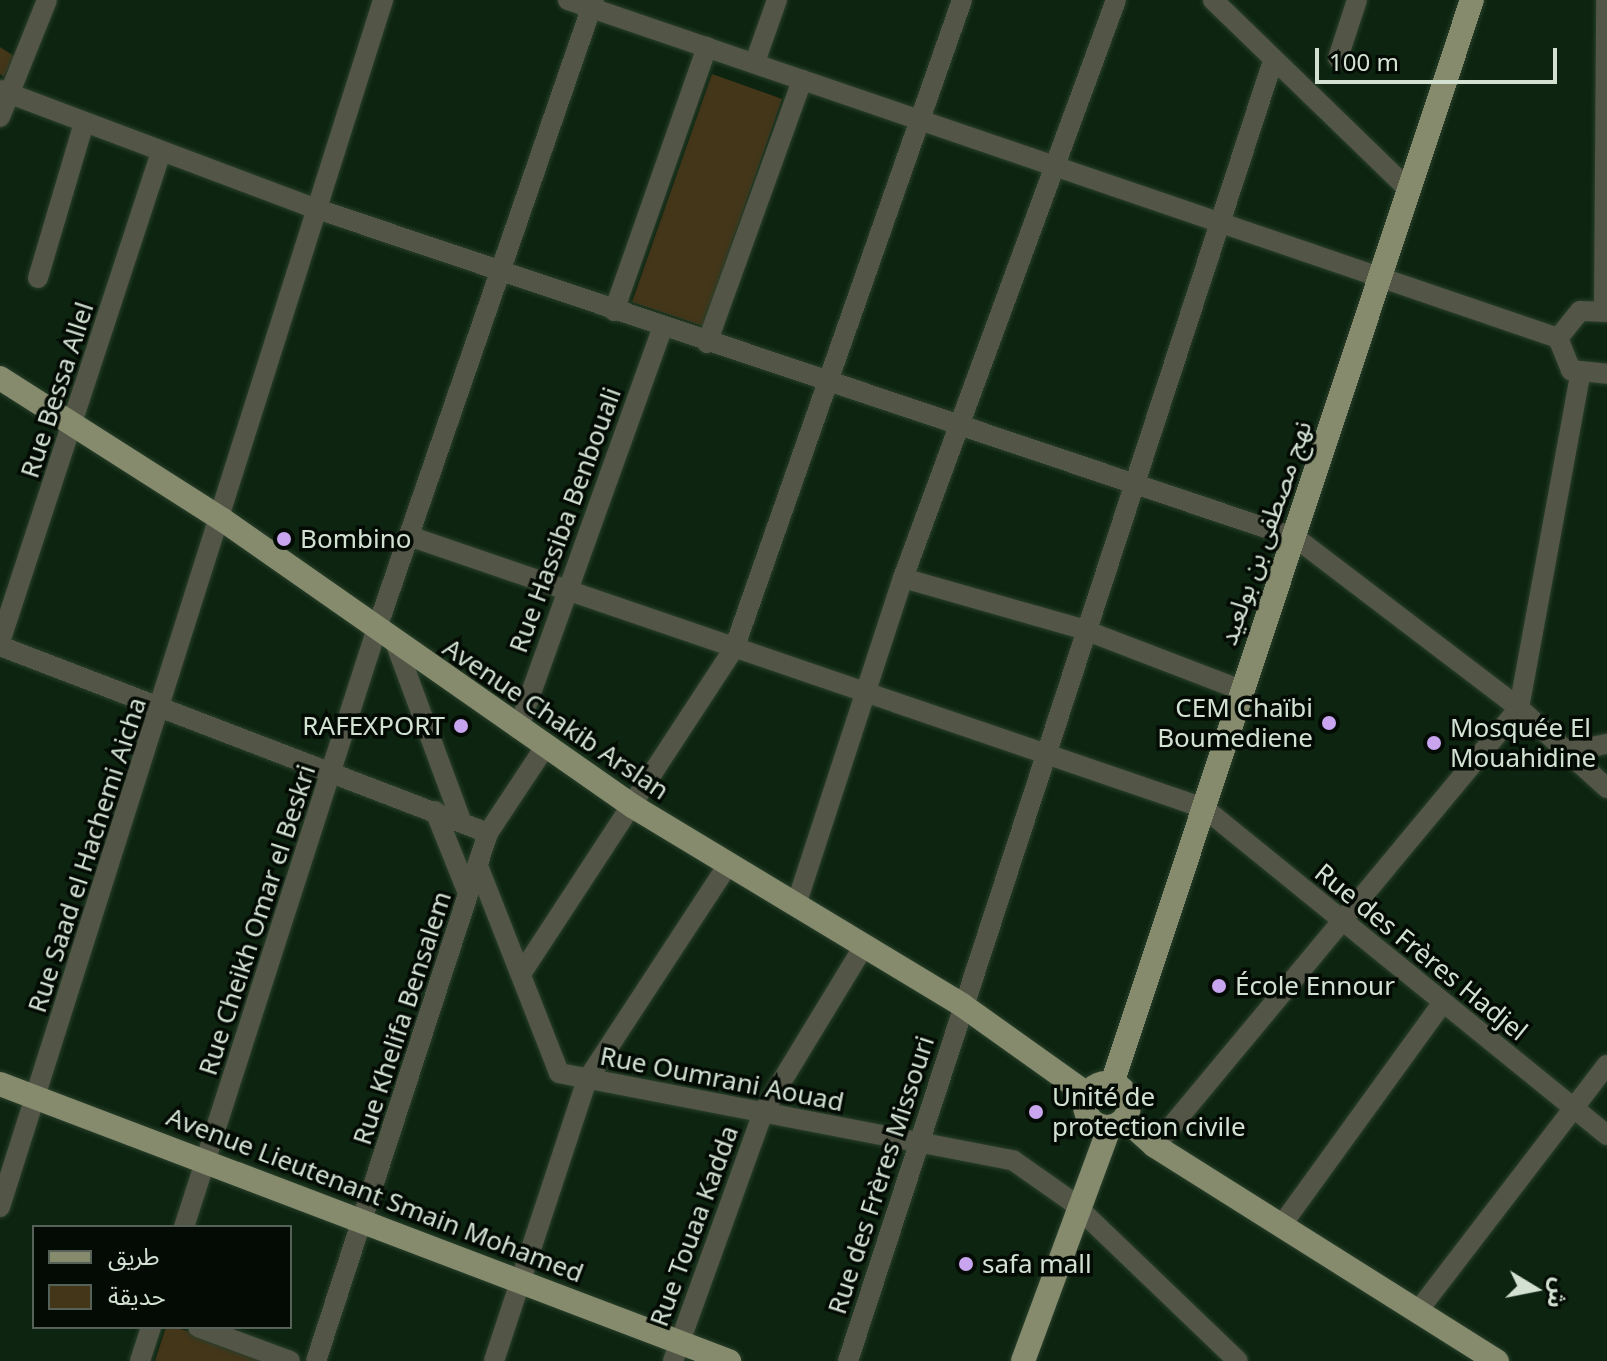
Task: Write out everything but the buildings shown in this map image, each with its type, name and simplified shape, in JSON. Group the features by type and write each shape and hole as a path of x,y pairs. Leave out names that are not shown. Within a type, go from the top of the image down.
{"main road":[{"name":"نهج مصطفى بن بولعيد","path":"1112,1084 1241,690 1296,538 1377,276 1472,0"},
{"name":"Avenue Chakib Arslan","path":"0,378 223,520 518,729 634,807 727,866 797,902 962,1005 1087,1094"},
{"name":"Avenue Lieutenant Smain Mohamed","path":"0,1084 365,1221 521,1283 676,1351 729,1361"},
{"path":"1026,1360 1090,1168 1108,1122 1127,1097 1112,1084 1087,1094 1108,1122 1155,1146 1281,1226 1421,1307 1497,1361"}],"street":[{"path":"0,117 5,94 47,0"},
{"name":"Rue Saad el Hachemi Aicha","path":"0,1207 223,520 383,0"},
{"path":"568,0 592,4 802,80 1058,163 1221,225 1520,325 1558,344 1580,376 1519,708 1344,923 1155,1146"},
{"path":"755,62 777,0"},
{"path":"521,974 634,807 734,649 962,0"},
{"path":"797,902 903,578 1116,0"},
{"path":"1338,58 1357,0"},
{"path":"1558,344 1580,311 1605,311 1606,0"},
{"name":"Rue Cheikh Omar el Beskri","path":"185,1225 333,773 386,635 409,536 498,269 592,4"},
{"path":"1223,4 1273,61 1409,190"},
{"path":"614,311 707,47"},
{"name":"Rue des Frères Missouri","path":"848,1361 921,1144 1082,629 1137,485 1273,61"},
{"path":"707,343 802,80"},
{"path":"5,94 83,126 662,328 957,429 1296,538 1519,708 1607,788"},
{"path":"38,278 83,126"},
{"name":"Rue Bessa Allel","path":"0,644 161,152"},
{"name":"Rue Hassiba Benbouali","path":"518,729 662,328"},
{"path":"1580,376 1607,374"},
{"path":"409,536 566,593 1204,808"},
{"path":"903,578 1082,629 1241,690"},
{"path":"386,635 462,823"},
{"path":"0,644 488,833"},
{"path":"1568,752 1607,744"},
{"name":"Rue Khelifa Bensalem","path":"316,1361 365,1221 488,833 545,747"},
{"name":"Rue des Frères Hadjel","path":"1204,808 1441,1005 1607,1135"},
{"path":"435,811 468,893"},
{"name":"Rue Oumrani Aouad","path":"478,866 554,1067 587,1080 1014,1161 1077,1210 1238,1361"},
{"path":"494,1361 587,1080 727,866"},
{"name":"Rue Touaa Kadda","path":"676,1351 763,1112 864,946"},
{"path":"1281,1226 1441,1005"},
{"path":"1421,1307 1607,1065"},
{"path":"140,1361 150,1329"},
{"path":"203,1329 290,1361"}],"green space":[{"path":"0,47 14,56 4,77 0,74"},
{"path":"712,74 782,99 703,326 632,302"},
{"path":"165,1329 181,1329 275,1361 155,1361"}],"place":[{"name":"Bombino","path":"284,539"},
{"name":"CEM Chaïbi Boumediene","path":"1329,723"},
{"name":"RAFEXPORT","path":"461,726"},
{"name":"Mosquée El Mouahidine","path":"1434,743"},
{"name":"École Ennour","path":"1219,986"},
{"name":"Unité de protection civile","path":"1036,1112"},
{"name":"safa mall","path":"966,1264"}]}
